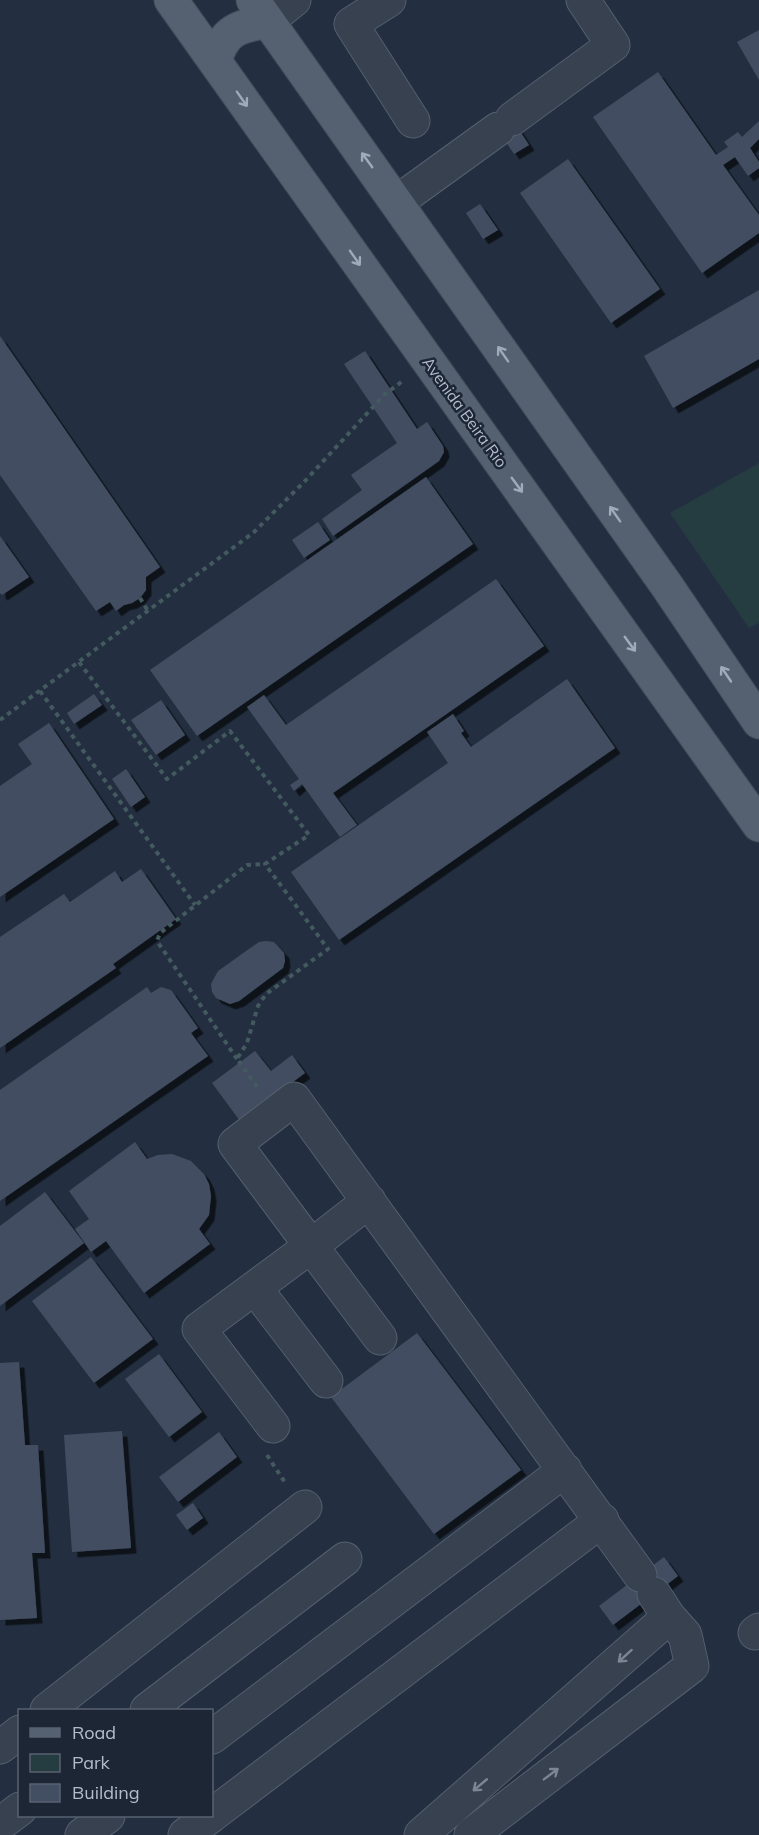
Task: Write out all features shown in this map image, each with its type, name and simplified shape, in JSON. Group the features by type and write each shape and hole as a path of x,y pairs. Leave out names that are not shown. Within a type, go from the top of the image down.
{"main road":[{"name":"Avenida Beira Rio","path":"171,0 759,825"},
{"path":"215,61 223,39 260,11 667,586 759,723"}],"lane":[{"path":"260,11 294,0"},
{"path":"389,0 351,24 413,121"},
{"path":"397,202 614,45 583,0"},
{"path":"380,1338 235,1144 294,1099 685,1635 692,1666 471,1835"},
{"path":"269,1420 199,1329 369,1201"},
{"path":"255,1288 326,1381"},
{"path":"213,1736 565,1470"},
{"path":"48,1709 305,1507"},
{"path":"213,1813 602,1520"},
{"path":"148,1709 345,1558"},
{"path":"421,1835 655,1595"},
{"path":"0,1748 18,1734"},
{"path":"9,1835 0,1823 18,1810"},
{"path":"82,1835 105,1817"},
{"path":"185,1835 208,1817"}],"path":[{"path":"0,720 253,533 306,481 384,395 430,363"},
{"path":"140,598 148,611"},
{"path":"79,662 168,778 230,731 309,835 265,864 247,866 160,933 157,941 276,1113"},
{"path":"40,691 195,905"},
{"path":"237,1059 247,1043 258,1006 266,994 328,949 265,864"},
{"path":"269,1420 261,1443 274,1467 305,1507"}],"green space":[{"path":"759,463 759,623 749,628 670,513"}],"building":[{"path":"759,30 759,80 737,42"},
{"path":"658,72 716,155 728,147 724,142 738,132 742,137 759,121 759,139 750,148 759,162 759,168 748,176 735,157 723,165 759,215 759,233 702,273 593,117"},
{"path":"512,119 529,145 514,154 496,127"},
{"path":"568,159 660,289 611,323 520,193"},
{"path":"480,204 498,230 483,239 466,213"},
{"path":"759,290 759,359 673,408 644,356"},
{"path":"0,336 160,567 146,577 146,590 140,598 116,611 110,602 96,611 0,475"},
{"path":"365,351 417,429 427,422 443,446 444,452 439,461 333,536 322,519 362,490 351,475 397,443 344,364"},
{"path":"426,477 473,544 197,736 150,670"},
{"path":"318,522 330,540 304,558 292,540"},
{"path":"0,536 29,577 2,595 0,593"},
{"path":"496,579 544,646 333,793 357,825 340,837 302,784 294,791 290,785 299,779 247,707 264,695 286,725"},
{"path":"567,679 615,748 339,940 291,872 448,763 427,732 453,714 464,731 461,733 471,747"},
{"path":"94,694 102,705 74,724 67,713"},
{"path":"161,700 185,735 156,755 131,720"},
{"path":"49,723 114,819 0,897 0,786 32,764 18,744"},
{"path":"126,769 145,797 131,807 112,779"},
{"path":"141,869 176,919 113,964 116,968 0,1048 0,937 64,894 70,902 115,871 122,882"},
{"path":"259,942 274,942 284,953 283,968 239,1001 230,1004 216,998 211,984 218,971"},
{"path":"147,987 151,993 161,987 171,990 198,1028 191,1033 208,1056 0,1201 0,1090"},
{"path":"255,1051 271,1071 292,1055 305,1073 240,1121 212,1083"},
{"path":"135,1142 147,1159 172,1154 191,1161 204,1174 211,1196 209,1215 199,1229 210,1244 144,1293 106,1241 91,1252 75,1229 89,1219 69,1191"},
{"path":"45,1192 84,1243 0,1306 0,1226"},
{"path":"91,1257 153,1339 94,1383 32,1301"},
{"path":"417,1333 521,1470 434,1534 331,1397"},
{"path":"159,1354 202,1412 169,1437 125,1379"},
{"path":"19,1362 25,1445 38,1445 45,1553 32,1553 37,1618 0,1620 0,1363"},
{"path":"122,1431 131,1548 72,1552 64,1435"},
{"path":"219,1432 237,1457 178,1502 159,1477"},
{"path":"193,1503 203,1518 187,1530 176,1515"},
{"path":"664,1557 678,1576 613,1625 599,1606"}]}
